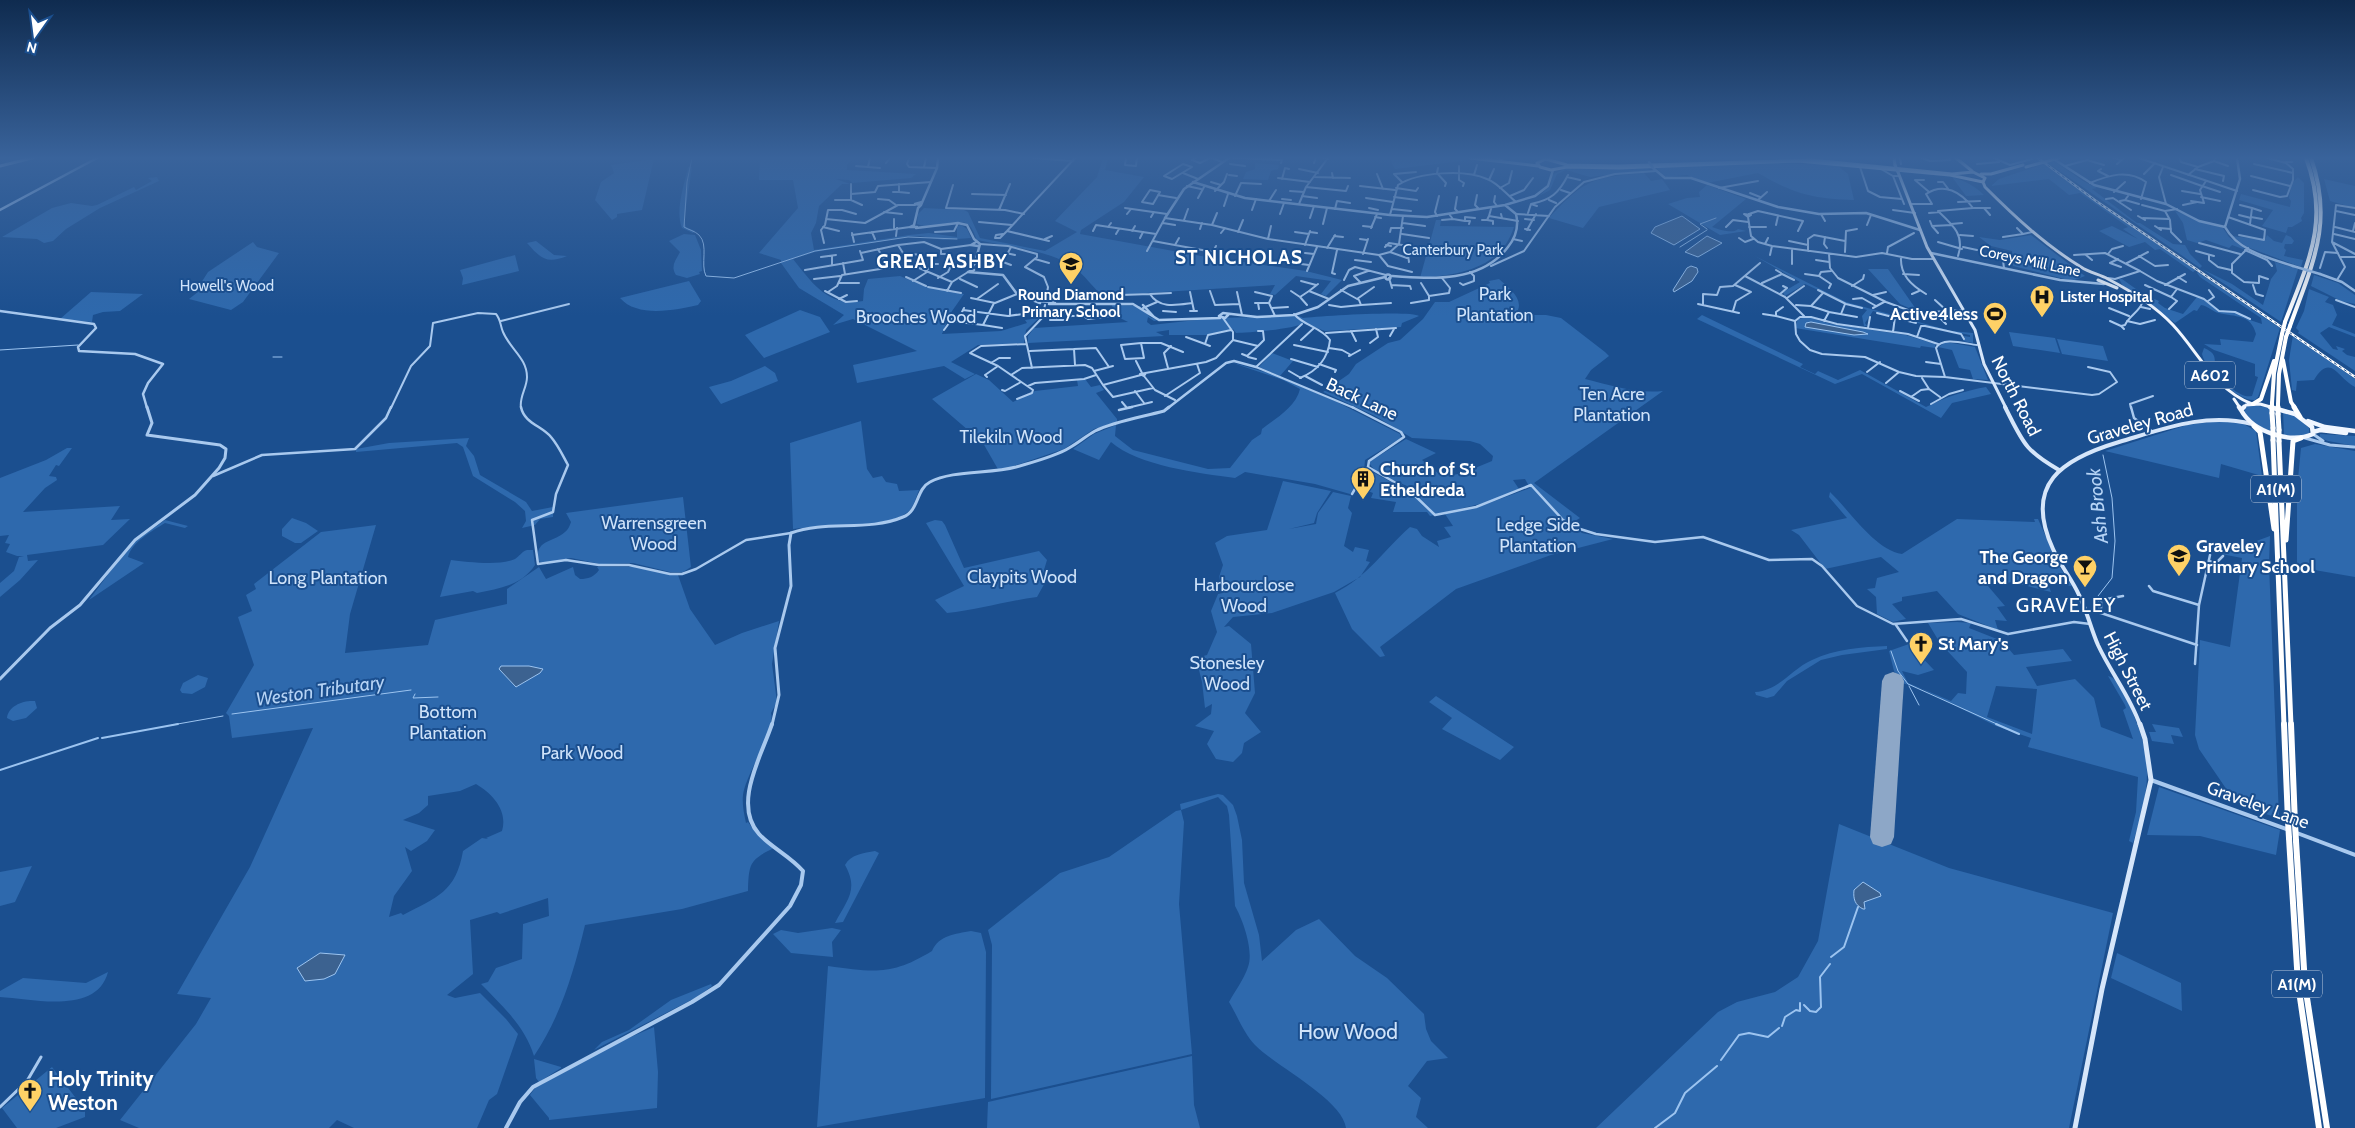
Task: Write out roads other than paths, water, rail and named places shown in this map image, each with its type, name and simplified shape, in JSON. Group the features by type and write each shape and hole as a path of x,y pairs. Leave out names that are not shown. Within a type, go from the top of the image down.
{"highway":[{"name":"A1(M)","path":"2275,403 2283,354 2285,322 2318,224 2318,211"},
{"name":"A1(M)","path":"2323,211 2323,225 2290,326 2276,356 2275,413 2277,539 2288,821 2292,840 2309,1028 2327,1128"},
{"path":"2283,354 2285,377 2291,402 2302,418"},
{"path":"2253,404 2261,399 2276,356"},
{"name":"A1(M)","path":"2253,425 2260,432 2271,513 2277,539"},
{"name":"A1(M)","path":"2284,550 2288,518 2291,454 2294,442 2303,438"},
{"name":"A1(M)","path":"2276,440 2284,550 2295,824 2292,840 2294,960 2302,1027 2319,1128"}],"main road":[{"name":"North Road","path":"1914,211 1920,230 1934,259 1974,330 1984,364 2026,448 2040,460 2059,470"},
{"name":"A602","path":"2008,211 2032,232 2101,279 2106,285 2150,309 2178,334 2208,374 2238,402 2241,411"},
{"name":"A602","path":"2009,211 2086,270 2101,279 2113,281 2170,323 2223,386 2238,399 2253,404"},
{"path":"2106,285 2113,281"},
{"path":"2233,418 2244,406 2253,404 2276,407 2325,427 2355,432"},
{"path":"2241,411 2253,425 2279,435 2303,438 2320,430 2355,432"},
{"name":"Graveley Road","path":"2059,470 2087,453 2191,421 2233,418 2253,425"},
{"path":"2302,418 2312,427 2313,433"},
{"name":"High Street","path":"2059,470 2048,483 2044,498 2045,526 2053,549 2077,590 2103,655 2134,708 2145,740 2151,780"},
{"path":"2075,1128 2102,989 2151,780"}],"street":[{"path":"824,243 821,231 828,211"},
{"path":"844,211 856,214"},
{"path":"916,227 918,211"},
{"path":"1003,211 1024,214"},
{"path":"1027,211 1006,232 1050,241"},
{"path":"1127,214 1130,211"},
{"path":"1144,211 1167,214"},
{"path":"1147,251 1169,211"},
{"path":"1184,220 1188,211"},
{"path":"1310,218 1312,211"},
{"path":"1323,224 1326,211"},
{"path":"1353,211 1403,216 1436,216 1465,211"},
{"path":"1390,215 1391,211"},
{"path":"1435,211 1436,216"},
{"path":"1487,220 1491,211"},
{"path":"1344,280 1350,270 1355,267 1390,278 1442,278 1470,272 1498,258 1513,239 1518,221 1515,211"},
{"path":"1491,266 1524,251 1554,211"},
{"path":"1801,230 1799,228 1803,220 1758,211 1748,215 1749,234 1753,239 1772,246 1860,257 1887,253 1901,257 1934,259"},
{"path":"1804,211 1821,214 1872,215 1920,230"},
{"path":"1895,211 1915,214"},
{"path":"1929,213 1951,211"},
{"path":"1988,211 1990,215"},
{"path":"2165,211 2171,229 2181,242"},
{"path":"2180,211 2199,220 2225,227"},
{"path":"2229,211 2225,227 2231,237 2270,262 2272,266"},
{"path":"2250,224 2251,211"},
{"path":"2337,280 2345,268 2332,242 2336,211 2355,215"},
{"path":"826,218 862,224 874,220 884,212 902,214"},
{"path":"1151,217 1154,212"},
{"path":"1939,212 1952,224 1960,235 1963,248 1958,256"},
{"path":"1212,225 1216,213"},
{"path":"1516,214 1528,213 1549,216"},
{"path":"1363,226 1372,228 1377,214"},
{"path":"1449,214 1453,219"},
{"path":"1501,214 1503,215 1502,218"},
{"path":"1528,230 1536,214"},
{"path":"1821,214 1825,221"},
{"path":"1867,225 1872,215"},
{"path":"2239,215 2262,220"},
{"path":"1165,218 1212,225 1268,239 1379,255 1390,252 1399,244 1403,228 1403,216"},
{"path":"1490,216 1518,221"},
{"path":"1776,225 1778,216"},
{"path":"2138,216 2144,219 2169,219"},
{"path":"1375,217 1381,218"},
{"path":"1465,221 1465,217 1476,218"},
{"path":"2228,217 2264,228 2264,239 2239,236"},
{"path":"1524,218 1534,220"},
{"path":"894,219 896,236"},
{"path":"1442,220 1453,219 1470,222 1470,224"},
{"path":"1238,232 1243,220"},
{"path":"1482,220 1493,221 1493,224"},
{"path":"1729,226 1733,220 1748,222"},
{"path":"979,222 986,221 1012,225"},
{"path":"1930,221 1928,221 1938,233"},
{"path":"1369,222 1374,223"},
{"path":"936,230 953,231 958,223"},
{"path":"854,242 852,234 895,228 958,223 970,231 975,244 972,271"},
{"path":"1108,227 1111,223"},
{"path":"1163,223 1176,225"},
{"path":"1200,229 1202,223"},
{"path":"1403,223 1423,225"},
{"path":"1932,226 1962,223"},
{"path":"2335,227 2354,232 2355,223"},
{"path":"1093,231 1096,225 1156,234"},
{"path":"1132,231 1135,226"},
{"path":"1268,239 1271,226"},
{"path":"1749,226 1766,227"},
{"path":"2155,226 2160,229 2171,229"},
{"path":"823,227 839,231"},
{"path":"1221,233 1225,228"},
{"path":"1390,232 1392,228 1403,228"},
{"path":"2017,228 2023,234"},
{"path":"1116,234 1119,229"},
{"path":"1844,252 1847,230 1858,229"},
{"path":"872,232 875,239"},
{"path":"1140,238 1143,232"},
{"path":"1295,232 1317,233"},
{"path":"1305,245 1310,232"},
{"path":"2003,237 2032,232"},
{"path":"1887,253 1888,247 1914,233"},
{"path":"1402,234 1429,238"},
{"path":"2334,234 2355,239"},
{"path":"1327,248 1334,235 1343,237"},
{"path":"1960,235 1973,236"},
{"path":"1045,240 1052,236"},
{"path":"1808,251 1810,236 1845,241"},
{"path":"1825,237 1824,244 1827,248"},
{"path":"1175,244 1179,238"},
{"path":"1739,238 1746,243 1753,239"},
{"path":"1360,239 1368,240 1363,254"},
{"path":"1513,239 1522,241"},
{"path":"1765,244 1766,239"},
{"path":"1153,241 1213,252 1216,246"},
{"path":"805,270 863,260 860,252 923,242 941,249 975,244 1011,246 1036,253 1038,256 1025,267 1044,277 1048,288 1048,301 1044,305 1042,318 1025,334 1032,368"},
{"path":"1791,242 1808,245"},
{"path":"1938,242 1977,250"},
{"path":"2332,242 2355,255"},
{"path":"1391,246 1385,246 1389,243 1420,248"},
{"path":"2202,243 2240,254"},
{"path":"898,245 903,253 921,255"},
{"path":"1011,246 1003,262 1011,266"},
{"path":"1770,255 1772,246"},
{"path":"2108,254 2112,249 2123,246"},
{"path":"1307,271 1317,247"},
{"path":"1792,248 1794,262"},
{"path":"878,249 884,260"},
{"path":"941,249 941,254 945,254"},
{"path":"2230,270 2240,254 2247,249"},
{"path":"2247,249 2337,280 2355,291"},
{"path":"1336,274 1332,273 1337,250"},
{"path":"2196,251 2214,256"},
{"path":"1390,252 1410,258 1409,262"},
{"path":"2075,254 2086,255 2101,252 2108,254 2165,284 2208,301 2219,311 2235,311 2250,320"},
{"path":"2127,264 2148,252"},
{"path":"2320,268 2325,252 2338,253"},
{"path":"1006,253 1015,255"},
{"path":"1306,253 1314,254"},
{"path":"1357,253 1354,261 1371,262"},
{"name":"Coreys Mill Lane","path":"1931,253 2061,282 2106,285"},
{"path":"2002,253 2001,257 2004,268"},
{"path":"1829,254 1831,271 1836,277 1874,295 1884,302 1914,313 1962,310"},
{"path":"1379,255 1383,264 1388,268 1412,272"},
{"path":"1994,255 2001,257"},
{"path":"2086,255 2092,260"},
{"path":"2210,255 2209,260 2212,263 2230,270 2241,281 2253,285 2259,284 2259,276 2268,279"},
{"path":"2341,257 2355,255"},
{"path":"821,257 834,256 832,265"},
{"path":"2138,256 2155,266 2168,265"},
{"path":"1901,257 1900,266 1903,274 1919,291 1926,294"},
{"path":"1035,259 1049,263"},
{"path":"2118,259 2110,263 2121,267"},
{"path":"1816,260 1829,262"},
{"path":"843,263 845,274"},
{"path":"1735,285 1740,278 1760,263"},
{"path":"912,281 926,272 932,265 938,264"},
{"path":"1301,264 1309,265"},
{"path":"814,280 896,266 917,268 952,282 972,271 1004,277 1017,294 1036,301 1079,304 1134,304 1144,308 1152,317 1162,320 1294,314 1314,309 1341,290 1360,282 1385,276"},
{"path":"938,278 948,272 950,266 957,266"},
{"path":"1776,270 1794,280"},
{"path":"1819,276 1821,272 1831,271"},
{"path":"2113,281 2140,271"},
{"path":"1462,285 1476,280 1470,272"},
{"path":"1360,282 1354,276 1368,273"},
{"path":"1762,283 1782,274"},
{"path":"1805,274 1819,276 1832,284 1829,288"},
{"path":"1903,274 1919,275"},
{"path":"2165,284 2185,274"},
{"path":"1852,286 1862,280 1864,275"},
{"path":"839,283 840,276"},
{"path":"1744,276 1762,283 1787,298 1796,305 1804,316 1917,336 1938,344 1951,341 1977,345"},
{"path":"906,277 927,287 961,293"},
{"path":"2178,277 2186,282"},
{"path":"1390,278 1391,286 1410,286"},
{"path":"1429,296 1449,293 1450,288 1442,278"},
{"path":"960,279 977,286"},
{"name":"Coreys Mill Lane","path":"2094,284 2101,279"},
{"path":"1300,297 1317,284 1301,281"},
{"path":"947,291 952,282"},
{"path":"857,302 846,302 826,292 839,283 860,283"},
{"path":"976,299 998,284"},
{"path":"1420,284 1429,296"},
{"path":"1703,305 1702,294 1717,295 1720,287 1735,285 1751,292 1736,300 1733,311"},
{"path":"2145,285 2177,301 2168,309"},
{"path":"2253,285 2256,294 2263,296"},
{"path":"1780,294 1788,288 1783,286"},
{"path":"1787,298 1799,292 1804,286"},
{"path":"1357,299 1370,292 1374,287"},
{"path":"2171,297 2177,289"},
{"path":"1341,290 1357,299 1361,305"},
{"path":"1818,290 1846,304 1862,308"},
{"path":"2209,290 2214,297 2218,298"},
{"path":"1210,291 1214,305 1239,304"},
{"path":"1291,291 1307,305"},
{"path":"1309,291 1328,299"},
{"path":"1912,294 1919,291"},
{"path":"1190,292 1196,311 1190,311"},
{"path":"1237,292 1242,315"},
{"path":"1255,292 1272,296 1269,303 1275,316"},
{"path":"1874,295 1886,292"},
{"path":"1123,296 1170,293 1171,299"},
{"path":"1811,306 1822,293"},
{"path":"839,298 847,294"},
{"path":"971,298 994,303 1017,294"},
{"path":"1150,294 1157,302 1170,305 1192,303"},
{"path":"1411,303 1426,302 1429,296"},
{"path":"2208,301 2214,297"},
{"path":"1853,299 1862,298 1876,306"},
{"path":"1935,300 1946,310"},
{"path":"2336,300 2355,307"},
{"path":"1329,305 1338,307 1391,303 1389,301"},
{"path":"1041,302 1044,305"},
{"path":"1144,308 1157,302"},
{"path":"1873,308 1884,302"},
{"path":"983,325 994,303"},
{"path":"1260,309 1256,303 1269,303"},
{"path":"501,321 569,304"},
{"path":"1077,316 1079,304"},
{"path":"1698,304 1739,313"},
{"path":"1841,314 1846,304"},
{"path":"1170,305 1171,312"},
{"path":"1222,305 1224,316 1234,340"},
{"path":"1796,305 1811,306 1829,312 1857,317"},
{"path":"2121,326 2141,305"},
{"path":"1271,308 1286,307"},
{"path":"1776,316 1776,312 1783,307"},
{"path":"1010,308 1010,316"},
{"path":"2109,308 2129,316"},
{"path":"963,310 1010,316 1037,312"},
{"path":"0,311 94,324 96,328 78,346 78,351 135,354 163,364 148,382 143,394 152,423 147,434 152,437 224,446 226,449 225,458 213,476 188,501 127,547 80,605 50,628 0,679"},
{"path":"1163,311 1176,312"},
{"path":"213,476 262,454 352,450 386,418 411,366 430,346 430,330 434,323 488,312 496,314 501,321 505,334 526,365 527,376 520,399 522,413 527,419 551,436 567,463 567,470 555,498 553,512 533,520 536,561 538,564 566,560 599,566 629,565 670,574 682,574 696,569 746,540 791,533 802,529 862,526 900,519 910,513 924,486 931,482 958,474 997,472 1047,457 1070,448 1095,432 1110,426 1170,408 1226,363 1238,362 1256,367 1302,324"},
{"path":"1824,321 1829,312"},
{"path":"1934,312 1946,324"},
{"path":"1877,313 1916,323"},
{"path":"1028,314 1030,318"},
{"path":"1294,314 1302,324 1325,333 1395,329 1390,336"},
{"path":"1763,314 1795,322"},
{"path":"1057,315 1057,320"},
{"path":"1050,320 1067,320 1069,316 1088,319 1112,316"},
{"path":"1795,322 1804,316"},
{"path":"1868,328 1870,317"},
{"path":"1893,332 1895,317"},
{"path":"944,330 951,320 1002,328"},
{"path":"2127,321 2141,324 2155,320"},
{"path":"2110,321 2124,329"},
{"path":"1795,322 1797,337 1809,350 1827,356 1859,355 1880,362 1899,372 1922,378 1945,377 2092,395 2099,394 2118,382 2115,374 2111,371 2088,367"},
{"path":"1917,336 1922,326 1943,333 1959,334 1964,339"},
{"path":"1301,340 1314,328"},
{"path":"1376,329 1378,337"},
{"path":"1205,344 1208,336 1231,330"},
{"path":"1258,331 1267,331"},
{"path":"1247,356 1264,340 1263,331"},
{"path":"1352,331 1355,340 1359,339"},
{"path":"1288,371 1301,378 1318,366 1329,350 1330,340 1325,333"},
{"path":"1186,337 1210,346"},
{"path":"1370,343 1378,337 1383,337"},
{"path":"1234,340 1258,346"},
{"path":"1103,385 1212,359 1234,340"},
{"path":"1141,343 1145,357 1136,360 1125,359 1121,345 1141,343 1161,343 1183,352"},
{"path":"1018,399 1033,392 1028,386 998,366 970,353 981,346 1026,344"},
{"path":"1938,344 1936,348 1945,377"},
{"path":"1294,345 1342,350 1350,356 1360,350"},
{"path":"1168,368 1164,353 1171,346"},
{"path":"1074,349 1075,365"},
{"path":"1030,351 1097,349 1109,367"},
{"path":"1242,354 1256,360"},
{"path":"991,363 999,358 1010,358"},
{"path":"1292,358 1296,361 1337,370"},
{"path":"1136,360 1153,388 1174,400"},
{"path":"1293,364 1296,361"},
{"path":"1867,372 1880,362"},
{"path":"1926,362 1940,364"},
{"path":"1165,396 1200,374 1197,364"},
{"path":"1010,375 1021,369 1086,365 1094,371 1112,396 1153,388"},
{"path":"980,374 986,376 998,366"},
{"path":"1094,371 1113,366"},
{"name":"Back Lane","path":"1256,367 1338,400 1400,432 1404,437 1369,462 1368,467"},
{"path":"1886,383 1899,372"},
{"path":"1028,386 1035,383 1084,379 1096,375"},
{"path":"1305,376 1322,383"},
{"path":"1922,378 1929,389 1940,398"},
{"path":"1005,391 1021,382"},
{"path":"1911,397 1921,390 1929,389"},
{"path":"1931,404 1940,398 1963,390"},
{"path":"1135,391 1144,404"},
{"path":"1900,391 1918,401"},
{"path":"2153,432 2134,418 2130,404 2154,396"},
{"path":"1122,402 1127,408"},
{"path":"1119,410 1152,402"},
{"path":"2313,433 2322,441 2354,448"},
{"path":"2303,438 2330,445 2354,448"},
{"path":"1352,494 1368,467 1410,491 1435,515 1476,506 1531,485 1563,520 1577,528 1596,534 1655,542 1703,537 1769,560 1808,559 1822,566 1857,606 1896,625 1907,641"},
{"path":"506,1128 520,1102 533,1087 719,986 790,906 801,885 803,871 756,830 749,817 748,801 749,790 774,727 777,712 779,699 775,648 791,587 791,533"},
{"path":"2195,664 2199,605 2210,555"},
{"path":"2209,561 2216,563 2223,556"},
{"path":"2149,586 2153,592 2199,605"},
{"path":"2100,613 2101,600 2123,596"},
{"path":"2086,611 2100,613 2197,645"},
{"path":"1896,625 1960,619 1975,622 2008,634 2074,622 2090,624"},
{"name":"Graveley Lane","path":"2151,780 2355,855"},
{"path":"0,1108 27,1080 41,1057"}],"waterway":[{"path":"685,211 684,227 702,239 706,276 734,278 815,251 908,237 957,239"},
{"path":"1707,229 1700,224 1716,218"},
{"path":"1680,247 1707,230"},
{"path":"0,350 78,345"},
{"path":"273,357 282,357"},
{"name":"Ash Brook","path":"2099,610 2098,596 2112,578 2115,541 2112,498 2103,455"},
{"path":"1891,651 1898,671 1908,684 1999,725"},
{"path":"1909,686 1919,705"},
{"name":"Weston Tributary","path":"232,714 411,690"},
{"name":"Weston Tributary","path":"415,694 413,698 438,697"},
{"name":"Weston Tributary","path":"172,725 223,716"},
{"name":"Weston Tributary","path":"102,738 178,724"},
{"path":"1996,724 2019,734"},
{"name":"Weston Tributary","path":"0,770 98,738"},
{"path":"1831,957 1844,947 1858,907"},
{"path":"1804,1005 1810,1011 1816,1012 1821,1007 1820,977 1830,964"},
{"path":"1782,1026 1785,1017 1796,1010 1800,1011 1800,1003"},
{"path":"1721,1060 1739,1035 1749,1033 1768,1037 1779,1028"},
{"path":"1655,1128 1675,1113 1685,1093 1717,1066"}],"railway":[{"path":"2110,211 2355,377"}],"place":[{"name":"Round Diamond Primary School","path":"1071,285"},
{"name":"Lister Hospital","path":"2042,318"},
{"name":"Active4less","path":"1995,335"},
{"name":"Church of St Etheldreda","path":"1363,500"},
{"name":"Graveley Primary School","path":"2179,577"},
{"name":"The George and Dragon","path":"2085,588"},
{"name":"St Mary's","path":"1921,665"},
{"name":"Holy Trinity Weston","path":"30,1112"}],"district":[{"name":"ST NICHOLAS","path":"1239,257"},
{"name":"GREAT ASHBY","path":"942,261"},
{"name":"GRAVELEY","path":"2066,605"}],"park label":[{"name":"Canterbury Park","path":"1453,250"},
{"name":"Howell's Wood","path":"227,286"},
{"name":"Park Plantation","path":"1495,304"},
{"name":"Brooches Wood","path":"916,317"},
{"name":"Ten Acre Plantation","path":"1612,404"},
{"name":"Tilekiln Wood","path":"1011,437"},
{"name":"Warrensgreen Wood","path":"654,533"},
{"name":"Ledge Side Plantation","path":"1538,535"},
{"name":"Claypits Wood","path":"1022,577"},
{"name":"Long Plantation","path":"328,578"},
{"name":"Harbourclose Wood","path":"1244,595"},
{"name":"Stonesley Wood","path":"1227,673"},
{"name":"Bottom Plantation","path":"448,722"},
{"name":"Park Wood","path":"582,753"},
{"name":"How Wood","path":"1348,1032"}]}
